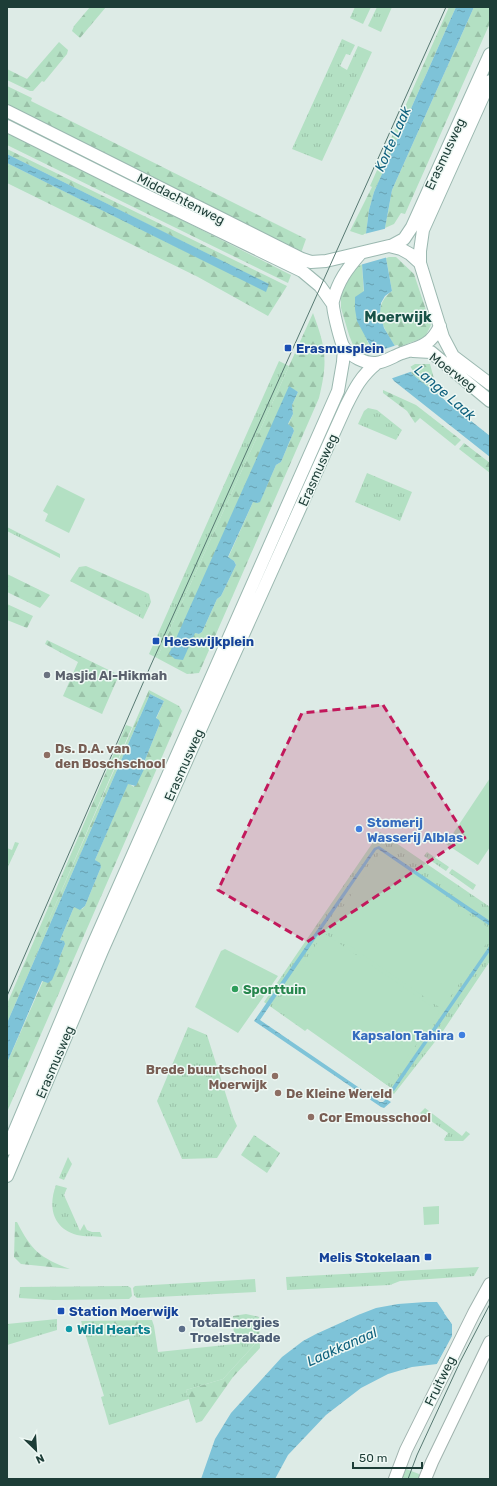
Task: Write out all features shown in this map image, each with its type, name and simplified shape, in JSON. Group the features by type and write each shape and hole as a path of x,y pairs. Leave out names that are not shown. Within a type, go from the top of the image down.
{"main road":[{"name":"Erasmusweg","path":"390,246 404,239 412,227 490,54"},
{"name":"Erasmusweg","path":"420,262 423,230 490,81"},
{"name":"Middachtenweg","path":"7,111 302,260 311,262 326,262 360,254"},
{"name":"Middachtenweg","path":"7,126 302,272 320,286 332,303"},
{"path":"390,246 410,254 420,262 440,326 430,342 377,363 368,363 359,359 344,347 332,303 339,283 346,270 360,254 390,246"},
{"name":"Moerweg","path":"440,326 443,338 453,356 490,384"},
{"name":"Erasmusweg","path":"7,1149 105,918 338,391 344,362 344,347"},
{"name":"Moerweg","path":"408,352 431,352 490,401"},
{"name":"Erasmusweg","path":"7,1176 102,951 194,742 346,406 360,380 366,372 377,363"},
{"name":"Fruitweg","path":"395,1479 406,1450 474,1312 490,1284"},
{"name":"Fruitweg","path":"425,1479 490,1342"}],"highlighted area":[{"path":"383,705 466,837 307,942 218,890 302,713"}],"green space":[{"path":"90,7 106,7 80,38 72,31 74,26"},
{"path":"355,7 371,7 363,24 350,18"},
{"path":"377,7 392,7 381,32 368,26"},
{"path":"449,7 456,7 374,192 369,210 366,234 362,235 350,231 372,187 370,186"},
{"path":"474,7 490,7 490,23 405,214 401,213 394,224 385,228 392,190"},
{"path":"342,39 355,45 350,55 346,54 340,66 347,70 358,46 372,52 322,161 292,149"},
{"path":"59,42 68,50 67,54 44,82 42,81 33,91 7,80 7,69 27,79"},
{"path":"7,86 32,98 31,101 306,239 301,253 7,107"},
{"path":"7,132 291,275 288,283 7,145"},
{"path":"7,149 287,286 268,316 198,277 7,183 7,163 266,291 268,284 7,154"},
{"path":"396,257 414,274 431,325 425,337 399,347 398,345 395,346 386,332 380,311 385,297 392,291 386,258"},
{"path":"362,264 367,341 374,353 365,355 355,350 341,308 341,292 353,269"},
{"path":"313,313 321,336 324,355 324,374 319,398 199,673 187,674 157,658","holes":["289,387 298,392 292,405 293,414 288,425 293,428 294,431 281,462 276,465 260,501 253,502 228,558 234,561 236,565 221,596 217,599 202,632 199,634 195,633"]},
{"path":"279,361 289,366 157,658 149,654"},
{"path":"415,364 430,364 437,390 444,399 412,374 411,372 413,371 410,367"},
{"path":"383,390 416,405 461,440 455,446 420,418 415,423 407,411 383,393"},
{"path":"368,408 377,410 402,430 396,440 358,424 364,411"},
{"path":"464,443 490,463 490,473 459,449"},
{"path":"367,473 412,492 400,521 355,502"},
{"path":"57,485 85,499 69,533 45,521 48,514 43,511"},
{"path":"7,527 60,554 60,558 7,531"},
{"path":"86,566 145,592 146,599 138,616 70,581 79,567"},
{"path":"7,574 50,595 40,608 7,592"},
{"path":"145,592 149,594 151,602 143,619 138,616 145,599"},
{"path":"7,604 33,616 27,628 7,620"},
{"path":"47,640 119,675 102,714 63,696 78,662 45,644"},
{"path":"149,690 179,706 182,711 7,1112 7,1063 43,981 59,959 65,944 60,940 74,907 82,909 85,906 101,867 95,860 128,783 134,787 160,723 156,719 164,701 150,694 7,1023 7,1004 126,725 132,727 35,952"},
{"path":"490,778 490,847 478,865 446,844"},
{"path":"380,832 490,907 490,961 441,1034 394,1094 389,1090 391,1088 308,1028 305,1031 264,1002"},
{"path":"15,842 19,843 7,869 7,848 12,850"},
{"path":"427,852 449,867 446,871 424,856"},
{"path":"380,853 490,929 490,938 442,1009 327,930"},
{"path":"452,869 476,885 473,890 449,873"},
{"path":"324,933 440,1012 387,1085 275,1006"},
{"name":"Sporttuin","path":"225,949 278,976 238,1033 195,1007 221,951"},
{"path":"188,1027 207,1035 237,1126 217,1158 182,1159 157,1101"},
{"path":"425,1108 462,1136 466,1131 470,1134 463,1141 445,1141 444,1139 448,1133 420,1113"},
{"path":"254,1135 280,1153 267,1173 241,1155"},
{"path":"68,1157 72,1164 64,1180 59,1178"},
{"path":"56,1185 67,1188 64,1195 80,1231 84,1224 87,1230 92,1232 100,1232 102,1237 77,1235 69,1232 57,1222 54,1215 52,1201"},
{"path":"439,1206 439,1224 424,1225 423,1207"},
{"path":"15,1222 17,1222 27,1240 38,1252 51,1261 70,1269 21,1264 14,1257"},
{"path":"479,1267 474,1276 400,1281 390,1285 287,1290 286,1277"},
{"path":"255,1279 256,1292 137,1298 134,1295 133,1288 135,1286"},
{"path":"128,1286 131,1288 132,1296 129,1299 53,1300 19,1298 20,1287"},
{"path":"246,1314 259,1317 260,1348 233,1377 202,1421 196,1423 186,1390 223,1379 255,1344 253,1321 233,1324 233,1316"},
{"path":"57,1319 57,1330 7,1345 7,1324"},
{"path":"152,1320 154,1326 84,1330 81,1321"},
{"path":"253,1321 255,1344 223,1379 186,1390 189,1399 109,1425 101,1397 104,1396 84,1330 154,1326 158,1352 235,1344 233,1324"},
{"path":"406,1469 419,1474 420,1479 399,1479"}],"water":[{"path":"456,7 474,7 392,190 385,228 386,258 392,291 385,296 381,303 380,313 384,328 412,374 490,436 490,457 394,381 374,353 357,321 355,309 355,297 364,291 362,264 369,210 374,192"},
{"path":"7,154 269,284 266,292 7,163"},
{"path":"289,386 298,392 292,405 293,414 288,424 294,431 281,462 276,465 260,502 253,502 228,557 234,561 236,565 221,596 217,599 202,632 199,634 195,633 183,660 175,659 169,654"},
{"path":"150,694 164,701 156,718 160,723 145,760 147,763 136,786 128,784 95,860 100,863 101,867 85,906 80,910 74,907 60,940 64,941 65,944 52,980 48,983 42,981 7,1063 7,1023"},
{"path":"379,846 490,921 490,926 378,849 260,1020 380,1102 383,1102 386,1099 391,1102 384,1108 254,1021 374,848"},
{"path":"490,945 490,951 394,1091 391,1089"},
{"name":"Laakkanaal","path":"437,1302 452,1324 452,1329 490,1327 446,1348 437,1364 412,1367 388,1374 361,1388 326,1415 288,1455 275,1479 201,1479 215,1439 231,1413 282,1357 303,1341 316,1334 376,1308 398,1304"}],"pier":[{"path":"388,228 388,257 360,265 364,234"},
{"path":"397,345 413,371 390,379 372,353"},
{"path":"444,1313 447,1313 454,1323 454,1328 490,1325 490,1349 447,1350 439,1364 437,1364 452,1336 452,1324"}],"tram line":[{"path":"7,996 150,667 446,7"},
{"path":"408,1479 417,1455 460,1362 490,1304"}],"place":[{"name":"Erasmusplein","path":"288,348"},
{"name":"Heeswijkplein","path":"156,641"},
{"name":"Masjid Al-Hikmah","path":"47,675"},
{"name":"Ds. D.A. van den Boschschool","path":"47,755"},
{"name":"Stomerij Wasserij Alblas","path":"359,829"},
{"name":"Sporttuin","path":"235,989"},
{"name":"Kapsalon Tahira","path":"462,1035"},
{"name":"Brede buurtschool Moerwijk","path":"275,1076"},
{"name":"De Kleine Wereld","path":"278,1093"},
{"name":"Cor Emousschool","path":"311,1117"},
{"name":"Melis Stokelaan","path":"428,1257"},
{"name":"Station Moerwijk","path":"61,1311"},
{"name":"Wild Hearts","path":"69,1329"},
{"name":"TotalEnergies Troelstrakade","path":"182,1329"}],"district":[{"name":"Moerwijk","path":"398,317"}],"water label":[{"name":"Korte Laak","path":"393,139"},
{"name":"Lange Laak","path":"445,393"}]}
